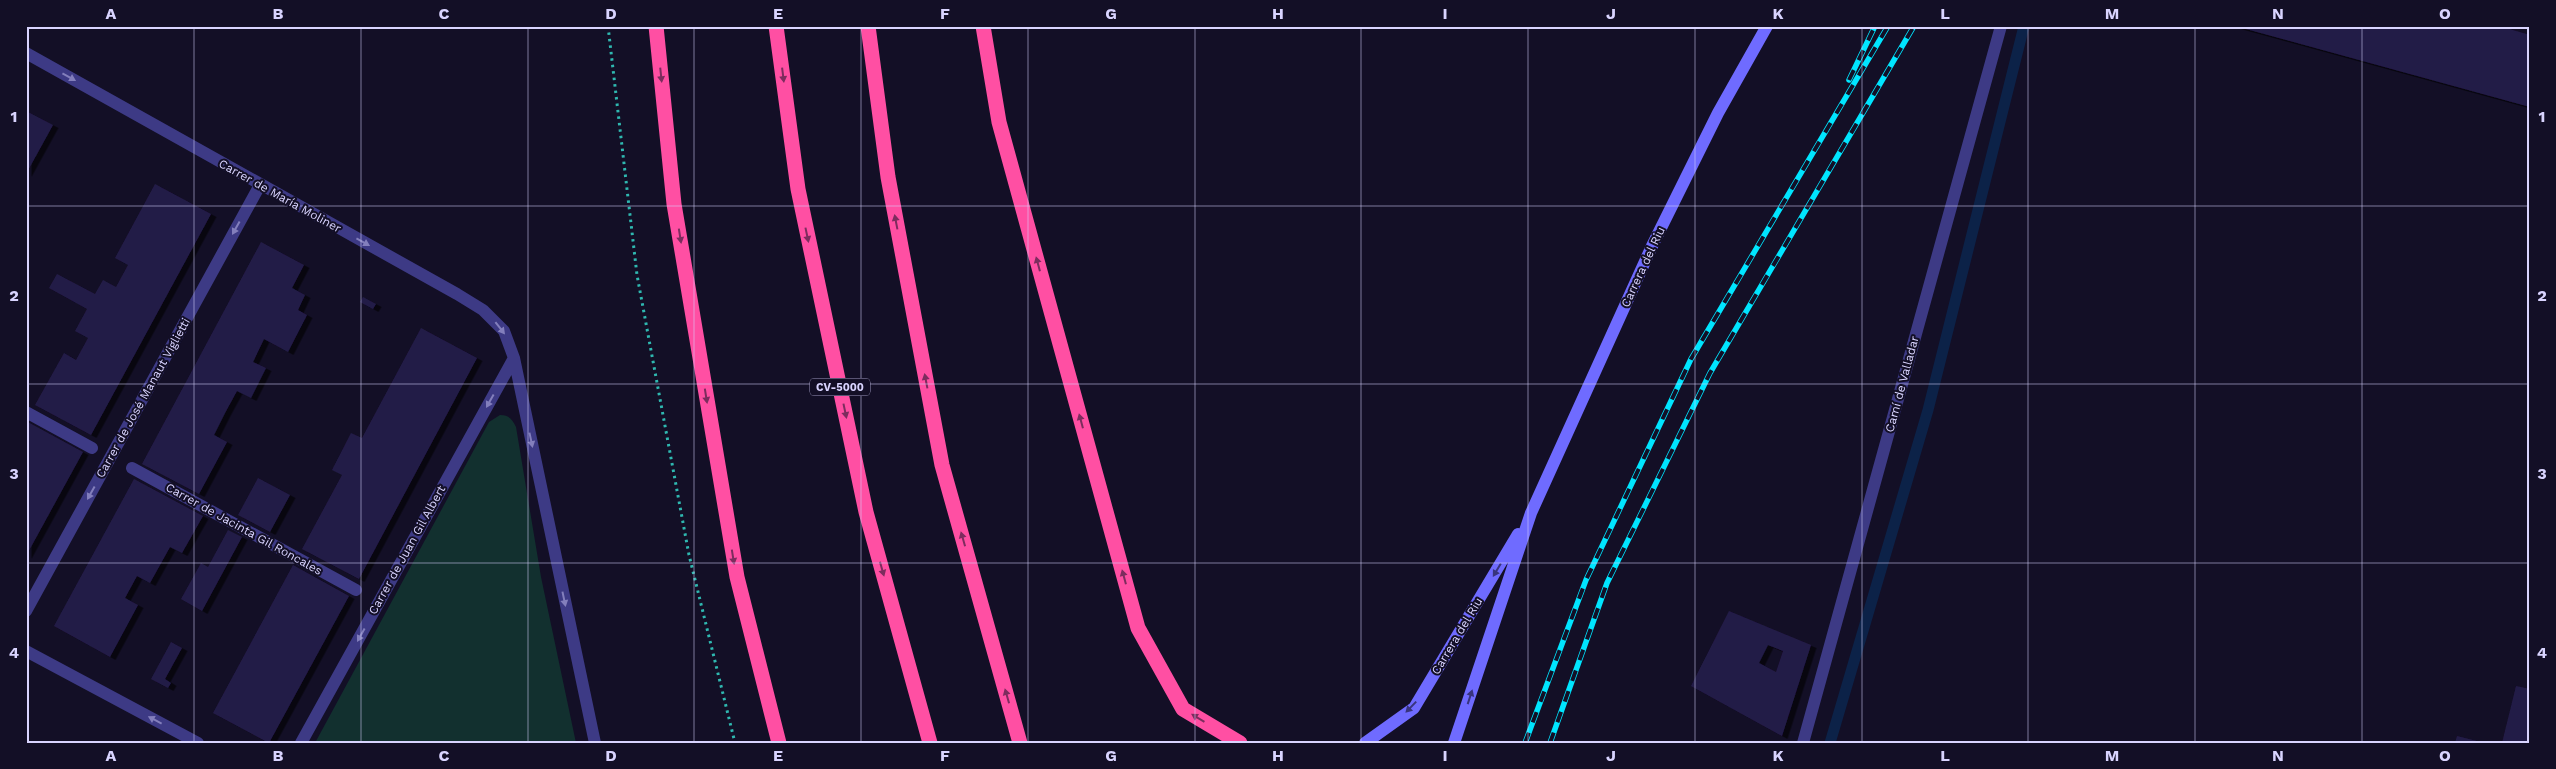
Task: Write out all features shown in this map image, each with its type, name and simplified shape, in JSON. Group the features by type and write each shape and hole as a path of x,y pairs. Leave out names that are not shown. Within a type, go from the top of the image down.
{"highway":[{"path":"656,26 674,204 736,577 779,743"},
{"name":"CV-5000","path":"776,26 798,189 866,512 930,743"},
{"path":"868,26 888,177 942,466 1020,743"},
{"path":"983,26 999,122 1138,628 1183,709 1240,743"}],"street":[{"name":"Carrera del Riu","path":"1454,743 1531,513 1652,246 1718,113 1767,26"},
{"name":"Camí de Valladar","path":"1803,743 2001,26"},
{"name":"Carrer de María Moliner","path":"26,53 483,310 504,331 514,358 595,743"},
{"name":"Carrer de José Manaut Viglietti","path":"26,611 260,185"},
{"name":"Carrer de Juan Gil Albert","path":"302,743 514,358"},
{"path":"26,412 92,448"},
{"name":"Carrer de Jacinta Gil Roncales","path":"132,468 356,590"},
{"name":"Carrera del Riu","path":"1365,743 1414,708 1531,513"},
{"path":"26,651 198,743"}],"path":[{"path":"608,26 637,275 689,555 735,743"}],"green space":[{"path":"500,415 510,418 516,427 541,577 576,743 315,743 489,422"}],"building":[{"path":"2235,26 2499,26 2530,35 2530,107"},
{"path":"26,111 53,125 26,174"},
{"path":"155,184 211,214 91,435 35,405 64,353 76,360 88,338 75,331 87,309 49,288 57,274 95,294 103,280 116,287 128,265 115,258"},
{"path":"261,242 304,265 292,288 305,295 298,310 307,315 288,352 264,339 253,362 266,368 251,398 237,391 225,413 214,435 227,442 199,494 142,464"},
{"path":"363,297 376,304 373,309 360,302"},
{"path":"421,328 477,358 359,579 302,549 342,475 332,470 351,433 362,438"},
{"path":"26,421 83,452 26,556"},
{"path":"258,478 290,495 270,532 238,515"},
{"path":"134,479 203,516 182,553 170,547 150,583 137,576 125,598 138,605 110,657 54,626"},
{"path":"228,530 242,537 202,611 181,599 201,563 208,567"},
{"path":"293,565 349,596 269,743 213,713"},
{"path":"1729,611 1811,645 1782,736 1691,686","holes":["1768,645 1783,651 1776,672 1759,663"]},
{"path":"171,642 182,648 165,679 171,683 168,688 151,679"},
{"path":"2516,686 2530,689 2530,743 2502,743"},
{"path":"2457,736 2481,742 2481,743 2455,743"}],"waterway":[{"path":"1830,743 1928,410 2024,26"}],"railway":[{"path":"1849,80 1875,26"},
{"path":"1525,743 1586,580 1691,359 1888,26"},
{"path":"1550,743 1607,583 1710,373 1914,26"}]}
